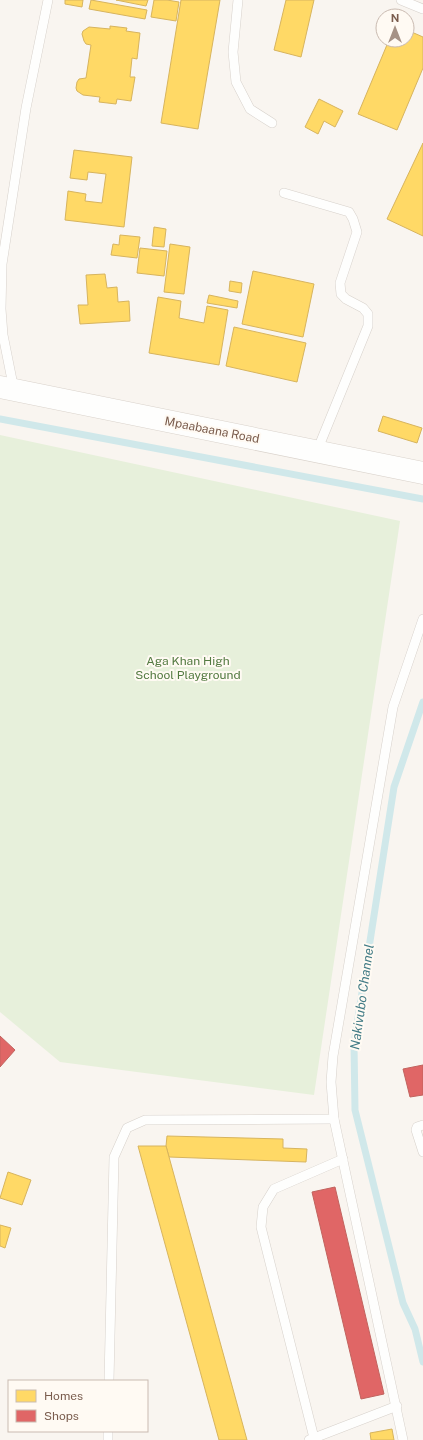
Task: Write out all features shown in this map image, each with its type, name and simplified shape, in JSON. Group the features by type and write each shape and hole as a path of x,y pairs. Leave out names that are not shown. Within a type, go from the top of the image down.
{"street":[{"name":"Mpaabaana Road","path":"7,388 423,473"}],"lane":[{"path":"7,388 1,316 2,264 26,108 48,0"},
{"path":"238,0 233,52 236,82 250,109 272,123"},
{"path":"401,0 423,9"},
{"path":"284,193 349,212 357,232 340,283 341,294 346,299 363,308 368,314 368,326 317,451"},
{"path":"403,1440 397,1406 334,1119 331,1082 333,1056 393,706 423,619"},
{"path":"109,1380 114,1157 127,1128 145,1120 334,1119"},
{"path":"423,1125 417,1127 416,1130 423,1152"},
{"path":"343,1159 274,1189 263,1207 261,1227 312,1439 397,1406"}],"green space":[{"name":"Aga Khan High School Playground","path":"0,435 400,521 314,1095 60,1062 0,1012"}],"building: Homes":[{"path":"65,0 83,0 82,7 65,4"},
{"path":"91,0 147,10 145,19 89,9"},
{"path":"116,0 148,0 146,6"},
{"path":"154,0 179,2 176,21 151,17"},
{"path":"181,0 220,0 198,129 161,123"},
{"path":"286,0 314,0 301,57 274,50"},
{"path":"110,26 127,28 126,31 140,33 137,59 132,58 130,77 135,77 131,101 117,99 116,104 99,102 100,97 83,95 77,91 76,88 79,79 86,78 91,45 86,44 84,41 82,34 83,31 89,27 110,29"},
{"path":"415,34 423,37 423,68 397,130 358,114 386,48 415,48"},
{"path":"319,99 343,111 335,127 324,121 318,134 305,127"},
{"path":"423,143 423,236 387,219"},
{"path":"74,150 132,157 124,227 65,220 68,191 86,194 85,201 102,203 106,174 88,172 87,180 70,178"},
{"path":"154,227 166,229 164,247 152,246"},
{"path":"120,235 140,237 137,258 111,255 113,244 119,245"},
{"path":"170,244 190,247 184,294 164,292"},
{"path":"140,248 167,251 164,276 137,273"},
{"path":"253,271 314,284 303,337 242,324"},
{"path":"105,274 107,288 117,287 118,302 129,301 130,321 80,324 78,305 88,305 86,275"},
{"path":"230,281 242,283 241,293 229,291"},
{"path":"209,295 238,301 237,308 207,303"},
{"path":"158,297 181,301 179,318 204,323 207,306 228,310 219,365 149,353"},
{"path":"234,327 306,343 297,382 226,366"},
{"path":"383,416 422,428 417,443 378,431"},
{"path":"167,1136 283,1139 283,1148 307,1149 306,1162 169,1157 166,1146"},
{"path":"138,1146 166,1146 247,1440 219,1440"},
{"path":"8,1172 31,1180 22,1205 0,1198"},
{"path":"0,1225 11,1228 5,1248 0,1246"},
{"path":"392,1429 394,1440 371,1440 370,1433"}],"building: Shops":[{"path":"0,1036 15,1050 0,1067"},
{"path":"423,1065 423,1095 410,1097 403,1069"},
{"path":"335,1187 384,1394 361,1399 312,1192"}],"waterway":[{"path":"0,419 423,499"},
{"name":"Nakivubo Channel","path":"423,702 394,787 354,1044 355,1110 403,1303 415,1329 423,1362"}]}
